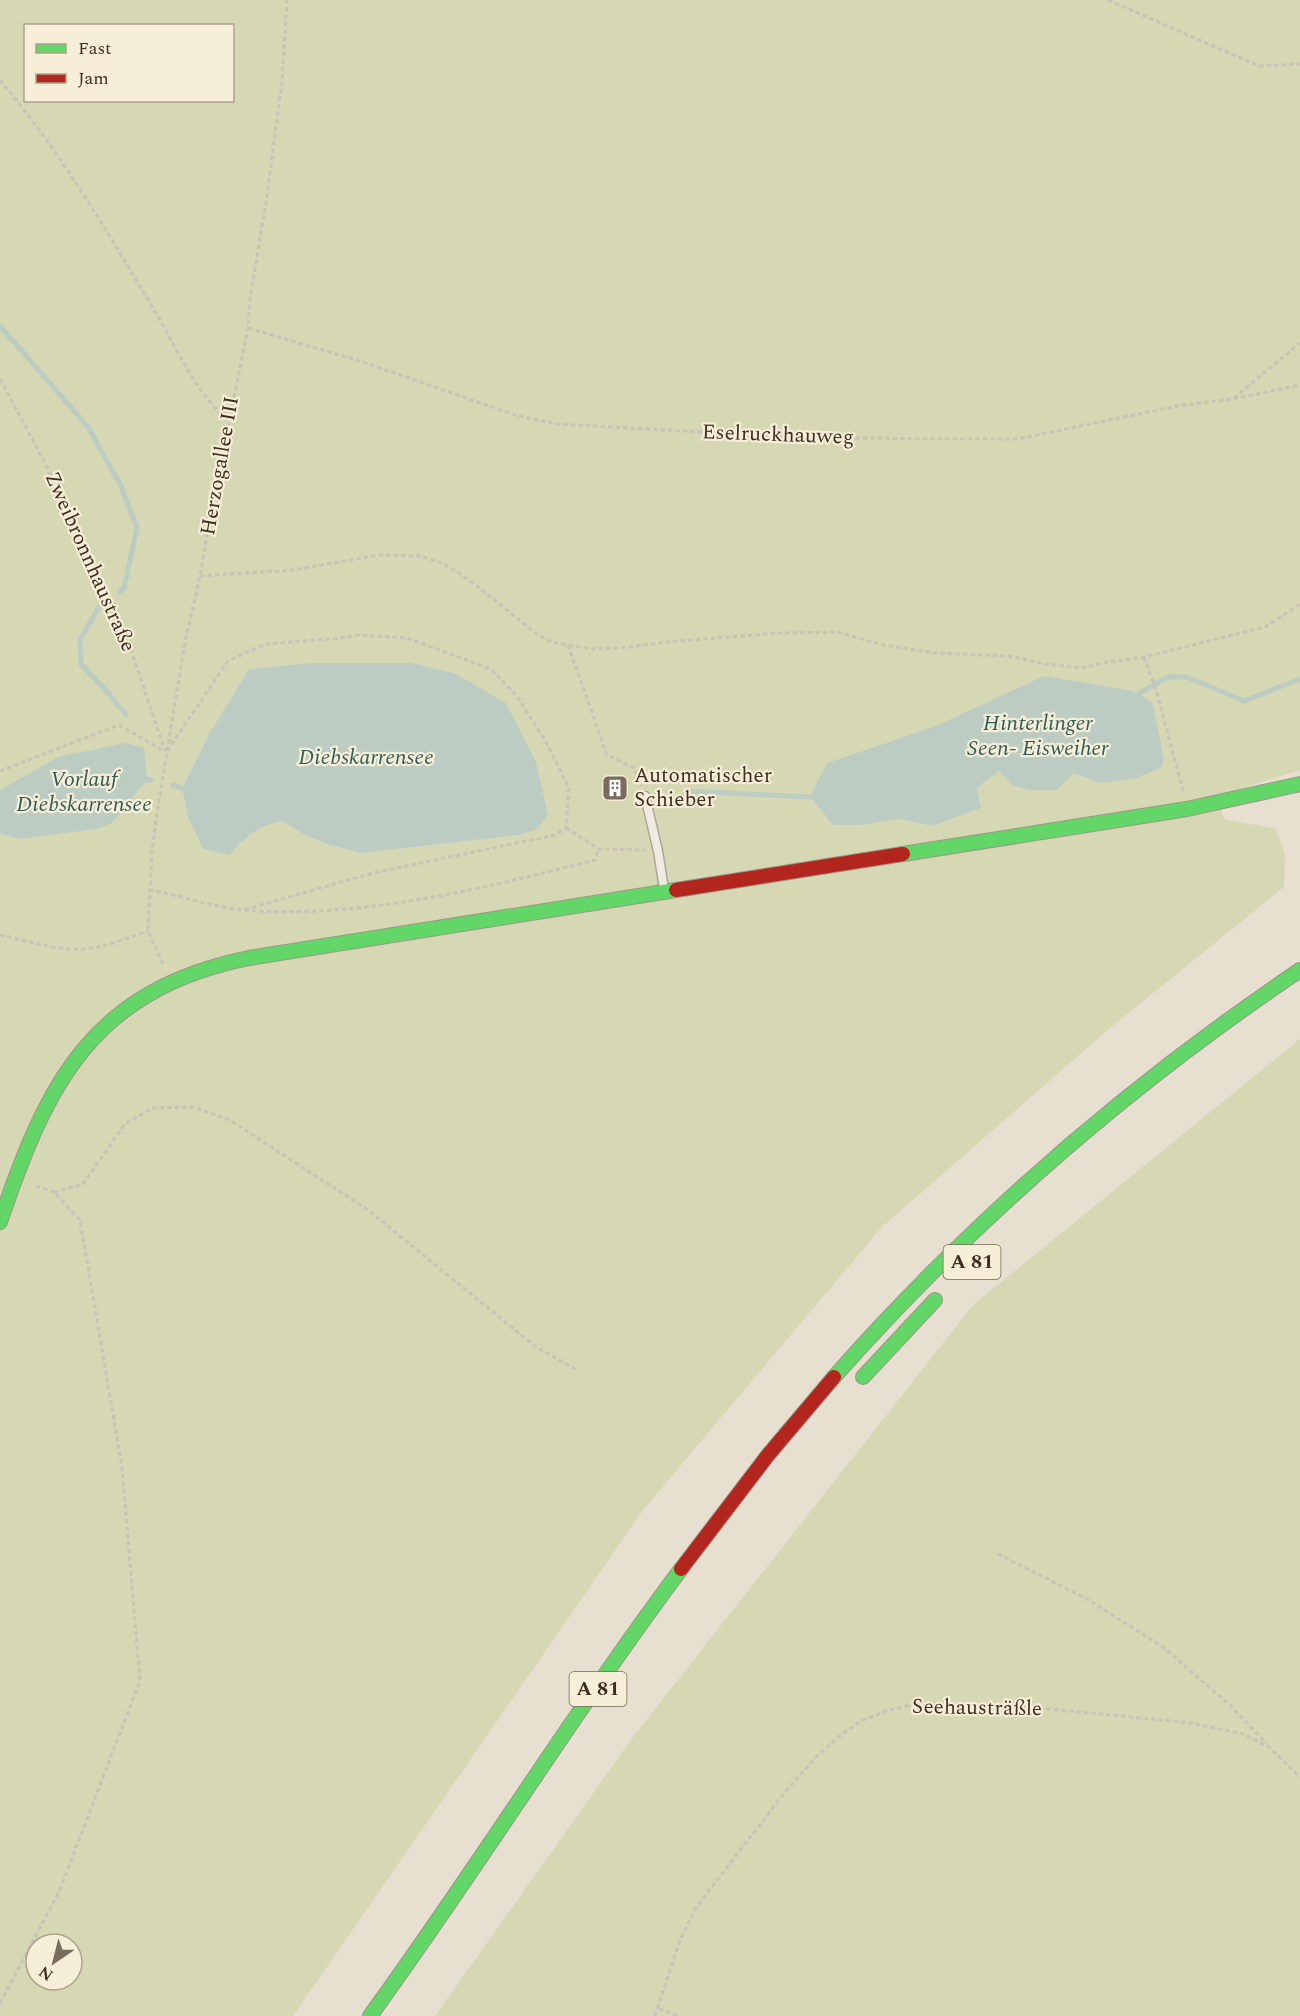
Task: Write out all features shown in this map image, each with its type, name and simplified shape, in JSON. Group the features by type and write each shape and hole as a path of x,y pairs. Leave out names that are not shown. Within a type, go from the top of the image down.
{"main road":[{"path":"0,1222 44,1107 70,1065 99,1032 141,999 172,981 206,969 262,956 1187,809 1300,784"},
{"name":"A 81","path":"370,2016 454,1900 659,1600 749,1479 839,1371 936,1268 1077,1136 1189,1047 1300,970"},
{"name":"A 81","path":"857,1384 947,1287"}],"lane":[{"path":"645,796 658,851 664,892"}],"path":[{"name":"Herzogallee III","path":"148,931 152,851 166,752 185,642 248,328 250,299 282,82 287,0"},
{"path":"1108,0 1259,66 1300,64"},
{"path":"0,80 31,117 90,203 213,407 228,420"},
{"name":"Eselruckhauweg","path":"248,328 360,361 518,416 557,424 814,438 1018,439 1178,406 1233,399 1300,385"},
{"path":"1233,399 1300,343"},
{"name":"Zweibronnhaustraße","path":"0,379 43,459 128,641 166,752"},
{"path":"200,576 293,570 379,555 418,556 442,563 464,577 538,635 552,642 568,645 593,649 620,648 667,642 812,631 837,632 883,645 935,653 1010,656 1045,664 1082,668 1144,657 1265,627 1300,604"},
{"path":"0,771 119,725 166,752 228,661 266,644 359,635 407,638 490,669 517,696 547,744 569,788 566,828 555,836 373,873 243,910"},
{"path":"568,645 608,755 634,768 645,796"},
{"path":"1144,657 1157,693 1187,809"},
{"path":"566,828 599,849 658,851"},
{"path":"149,890 243,910 300,911 402,903 490,886 595,860 599,849"},
{"path":"0,935 80,950 148,931 172,981"},
{"path":"54,1192 82,1185 125,1124 152,1108 192,1107 230,1120 368,1210 536,1347 577,1370"},
{"path":"0,2003 59,1892 140,1681 122,1467 80,1220 54,1192 15,1178"},
{"path":"998,1554 1087,1599 1163,1647 1231,1706 1269,1747"},
{"name":"Seehausträßle","path":"655,2016 680,1940 697,1906 786,1791 816,1757 861,1721 886,1711 915,1704 1007,1705 1192,1723 1243,1734 1269,1747 1300,1777"},
{"path":"658,2009 678,2016"}],"green space":[{"path":"0,0 1300,0 1300,770 1217,796 1224,819 1276,829 1285,854 1284,887 1110,1028 882,1227 643,1510 293,2016 0,2016 0,834 20,839 97,829 16,783 0,790","holes":["311,663 412,663 454,673 519,835 361,853 327,844 305,835 282,821 265,825 244,838 203,849 188,817 182,787 209,734 249,669","1133,691 1152,702 1098,783 1074,773 999,771 977,788 981,808 932,826 900,819 827,763 936,726"]},
{"path":"1300,1039 1300,2016 435,2016 633,1737 973,1305"}],"water":[{"name":"Diebskarrensee","path":"311,663 412,663 454,673 506,703 536,762 548,815 537,829 519,835 361,853 327,844 305,835 282,821 252,833 229,855 203,849 188,817 182,788 209,734 249,669"},
{"name":"Hinterlinger Seen- Eisweiher","path":"1044,676 1133,691 1152,702 1164,759 1161,768 1133,779 1098,783 1074,773 1057,790 1032,790 1014,786 999,771 977,788 981,808 932,826 900,819 860,825 833,825 810,797 827,763 936,726"},
{"name":"Vorlauf Diebskarrensee","path":"126,743 144,748 147,780 112,823 97,829 20,839 0,834 0,790 58,757"}],"building":[{"name":"Automatischer Schieber","path":"624,777 627,797 606,800 603,780"}],"waterway":[{"path":"0,326 88,427 121,486 137,528 124,588 119,592"},
{"path":"99,607 80,640 81,664 126,715"},
{"path":"1138,694 1168,677 1187,677 1244,701 1300,679"},
{"path":"173,785 182,788"},
{"path":"686,791 810,797"}],"traffic: fast":[{"path":"903,854 1187,809 1300,784"},
{"path":"0,1222 37,1127 58,1086 83,1050 114,1019 150,993 195,973 249,958 676,890"},
{"path":"834,1377 941,1264 1054,1158 1174,1061 1236,1014 1300,970"},
{"path":"863,1377 935,1300"},
{"path":"370,2016 410,1961 601,1680 681,1569"}],"traffic: jam":[{"path":"676,890 903,854"},
{"path":"681,1569 768,1455 834,1377"}],"place":[{"name":"Automatischer Schieber","path":"615,788"}]}
